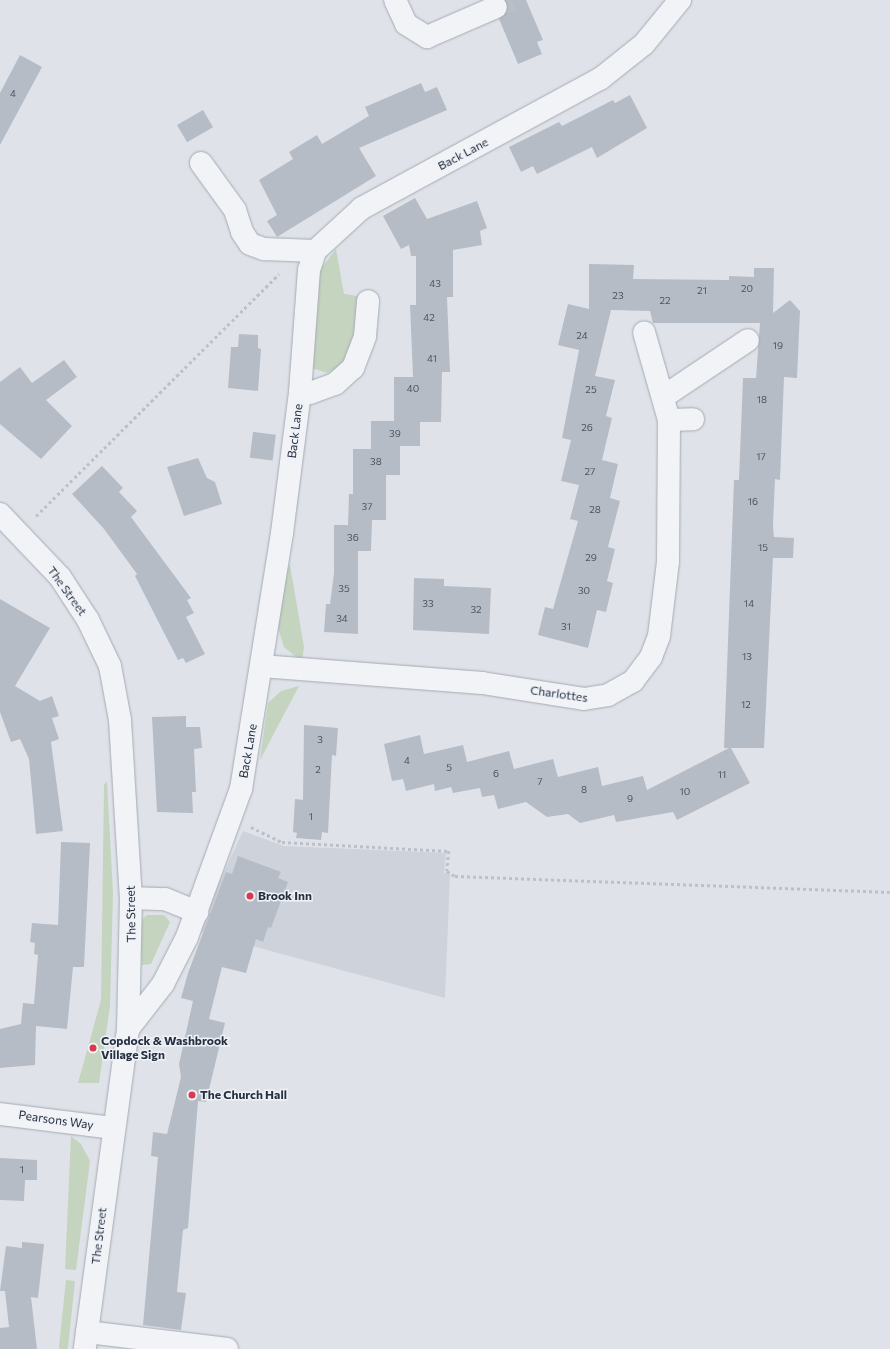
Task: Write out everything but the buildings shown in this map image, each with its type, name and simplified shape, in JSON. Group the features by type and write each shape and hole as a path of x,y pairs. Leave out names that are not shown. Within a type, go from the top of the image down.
{"street":[{"path":"395,0 406,24 427,37 496,7"},
{"name":"Back Lane","path":"128,1030 163,984 198,912 232,821 246,766 300,392 309,270 315,251 362,208 600,79 644,44 680,0"},
{"path":"201,163 235,210 242,232 250,244 264,249 315,251"},
{"path":"300,392 310,393 335,384 353,368 365,336 368,301"},
{"name":"Charlottes","path":"261,666 482,683 584,699 621,689 650,657 663,621 668,562 669,420 644,332"},
{"path":"663,397 748,340"},
{"path":"669,420 693,419"},
{"name":"The Street","path":"0,514 19,533 75,598 110,666 120,720 131,898 128,1030 112,1128 86,1340"},
{"path":"131,898 165,899 198,912"},
{"name":"Pearsons Way","path":"0,1114 112,1128"},
{"path":"86,1340 227,1349"}],"path":[{"path":"19,533 284,269"},
{"path":"232,821 282,842 449,851 447,871 455,876 890,892"}],"shaded area":[{"path":"243,831 284,846 446,853 444,873 450,874 445,998 197,931"}],"green space":[{"path":"336,249 344,294 364,297 348,364 327,373 306,366 316,275"},
{"path":"290,565 304,647 302,662 284,647 278,628 284,572"},
{"path":"299,686 260,760 268,703 281,691"},
{"path":"107,781 113,893 110,1006 99,1083 78,1083 101,1000 104,785"},
{"path":"147,915 164,915 170,922 151,964 142,965 139,923"},
{"path":"71,1136 81,1144 90,1161 76,1270 65,1269"},
{"path":"66,1280 75,1281 68,1349 59,1349"}],"tunnel":[{"path":"496,7 512,0"}],"place":[{"name":"Brook Inn","path":"250,896"},
{"name":"Copdock & Washbrook Village Sign","path":"93,1048"},
{"name":"The Church Hall","path":"192,1095"}]}
